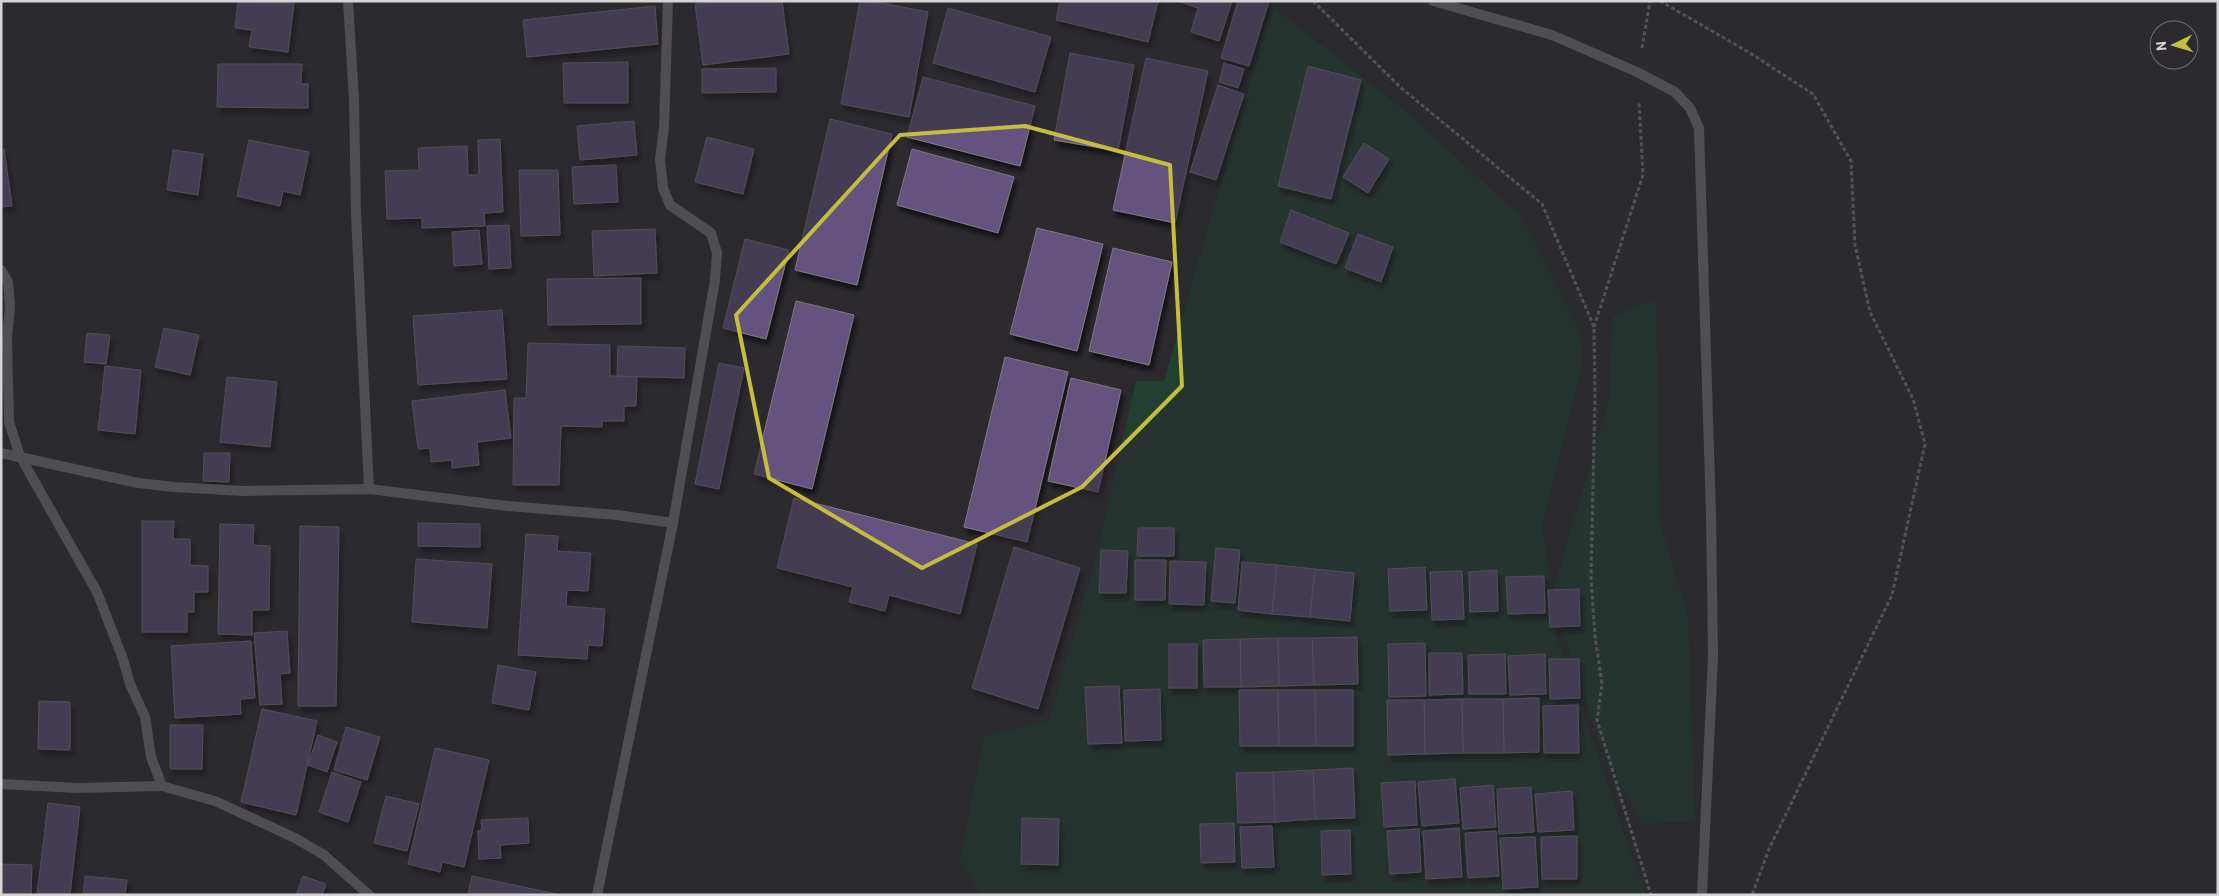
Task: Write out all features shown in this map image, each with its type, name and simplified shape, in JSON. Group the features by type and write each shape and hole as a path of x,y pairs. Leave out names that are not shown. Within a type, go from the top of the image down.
{"street":[{"path":"348,1 354,99 356,214 369,489"},
{"path":"597,895 673,522 715,280 717,253 711,233 670,205 663,188 660,159 664,128 668,1"},
{"path":"1433,1 1552,35 1638,72 1675,92 1690,108 1699,128 1713,657 1702,895"},
{"path":"1,270 8,282 10,307 7,337 9,422 20,456 97,592 123,660 130,684 145,717 151,757 162,786"},
{"path":"1,453 128,482 174,487 242,491 369,489 507,506 617,515 673,522"},
{"path":"1,784 77,788 162,786 215,800 295,838 324,856 370,895"}],"path":[{"path":"1313,1 1400,87 1542,204 1594,327"},
{"path":"1650,1 1638,72 1643,174 1594,327 1595,396 1591,579 1595,636 1602,684 1597,720 1651,895"},
{"path":"1660,1 1750,52 1813,94 1850,161 1856,245 1870,312 1914,399 1925,444 1892,595 1769,850 1752,895"}],"highlighted area":[{"path":"1025,126 1170,165 1182,386 1082,487 922,568 769,478 736,315 900,135"}],"green space":[{"path":"1272,6 1400,107 1522,217 1579,330 1583,362 1542,526 1552,595 1609,399 1613,316 1656,299 1660,523 1688,617 1695,821 1642,824 1598,740 1552,596 1558,641 1646,895 981,895 960,860 984,736 1049,720 1096,558 1136,381 1164,381"}],"building":[{"path":"238,1 294,3 288,52 249,47 252,30 235,28"},
{"path":"716,1 782,1 789,54 703,65 695,4"},
{"path":"860,1 872,1 928,12 909,117 841,104"},
{"path":"1060,1 1158,1 1148,42 1056,20"},
{"path":"1178,1 1232,1 1219,41 1191,32 1198,8"},
{"path":"1238,1 1269,1 1249,66 1221,58"},
{"path":"655,6 658,44 527,57 523,20"},
{"path":"948,8 1051,37 1035,92 933,63"},
{"path":"1070,53 1134,65 1118,151 1054,140"},
{"path":"1146,58 1208,71 1175,223 1113,210"},
{"path":"628,62 628,103 564,103 563,63"},
{"path":"1224,63 1244,69 1238,88 1219,82"},
{"path":"218,64 302,64 301,84 308,84 308,108 217,107"},
{"path":"1308,66 1361,80 1331,199 1278,186"},
{"path":"776,68 776,92 702,93 702,69"},
{"path":"923,77 1035,106 1020,166 907,137"},
{"path":"1218,85 1244,94 1216,180 1190,172"},
{"path":"830,119 892,134 857,285 795,270"},
{"path":"634,121 637,155 580,160 577,126"},
{"path":"707,137 754,149 743,194 695,182"},
{"path":"500,139 503,212 484,213 485,226 422,228 422,218 387,219 385,171 419,170 418,148 467,146 468,175 479,175 478,140"},
{"path":"249,140 309,152 300,195 283,191 280,206 237,196"},
{"path":"1364,143 1389,159 1368,193 1343,177"},
{"path":"4,149 12,206 1,207 1,150"},
{"path":"912,149 1014,177 998,233 897,205"},
{"path":"173,150 203,154 198,195 167,190"},
{"path":"616,165 618,202 574,204 572,167"},
{"path":"519,170 558,170 560,235 521,236"},
{"path":"1291,210 1349,233 1336,264 1280,242"},
{"path":"509,225 511,268 489,269 487,226"},
{"path":"1037,228 1103,244 1077,351 1010,334"},
{"path":"655,229 657,273 594,276 592,231"},
{"path":"479,230 482,264 454,266 452,232"},
{"path":"1358,234 1393,247 1381,282 1345,268"},
{"path":"745,239 789,250 766,339 723,328"},
{"path":"1113,248 1172,262 1149,365 1089,351"},
{"path":"641,278 641,324 548,325 547,279"},
{"path":"796,301 854,315 812,489 754,474"},
{"path":"502,310 507,379 418,385 413,316"},
{"path":"164,328 199,335 190,375 155,367"},
{"path":"87,333 110,335 106,364 84,362"},
{"path":"528,343 610,345 610,376 637,377 636,406 624,406 624,421 602,421 602,427 561,426 559,485 513,485 514,398 526,398"},
{"path":"618,346 685,348 684,378 617,376"},
{"path":"1005,357 1068,372 1027,542 964,527"},
{"path":"719,363 744,368 719,489 695,484"},
{"path":"105,366 141,370 135,434 98,430"},
{"path":"227,377 277,382 270,447 220,442"},
{"path":"1071,378 1121,390 1098,492 1048,481"},
{"path":"505,390 511,438 477,442 479,465 452,468 452,460 431,462 430,448 418,449 412,401"},
{"path":"204,453 230,453 229,482 203,481"},
{"path":"794,498 977,544 960,614 889,595 885,611 849,602 853,587 777,568"},
{"path":"142,521 174,521 173,539 190,539 190,565 208,566 208,592 194,592 194,612 187,612 187,632 142,632"},
{"path":"418,523 480,524 480,547 418,546"},
{"path":"220,524 254,525 253,545 270,546 269,610 252,610 252,635 218,634"},
{"path":"300,526 339,527 336,706 298,706"},
{"path":"1138,528 1174,528 1174,556 1137,556"},
{"path":"526,534 558,536 557,551 591,553 588,591 567,590 566,606 605,609 602,646 588,645 587,659 518,655"},
{"path":"1014,547 1080,568 1038,709 972,688"},
{"path":"1216,548 1240,550 1235,603 1211,601"},
{"path":"1101,550 1128,551 1126,593 1099,593"},
{"path":"416,559 492,564 487,628 412,622"},
{"path":"1135,560 1166,560 1165,600 1135,600"},
{"path":"1170,561 1206,562 1204,605 1169,604"},
{"path":"1242,562 1277,565 1272,614 1238,610"},
{"path":"1277,565 1315,569 1310,617 1272,614"},
{"path":"1425,567 1427,610 1390,611 1388,569"},
{"path":"1315,569 1354,573 1350,621 1310,617"},
{"path":"1497,570 1498,611 1470,612 1469,572"},
{"path":"1462,571 1464,619 1432,620 1430,572"},
{"path":"1544,576 1545,613 1508,614 1506,577"},
{"path":"1579,589 1580,626 1550,627 1548,590"},
{"path":"287,631 290,673 280,674 282,704 260,705 254,633"},
{"path":"1357,637 1358,684 1314,685 1312,638"},
{"path":"1278,638 1312,638 1314,685 1279,686"},
{"path":"1278,638 1279,686 1241,687 1240,639"},
{"path":"1240,639 1241,687 1204,687 1203,640"},
{"path":"251,641 255,698 240,699 241,714 175,718 171,646"},
{"path":"1425,643 1426,696 1389,697 1388,644"},
{"path":"1169,644 1197,644 1197,688 1169,688"},
{"path":"1429,653 1462,653 1463,694 1429,695"},
{"path":"1505,654 1506,694 1469,694 1468,655"},
{"path":"1545,654 1546,694 1510,695 1508,656"},
{"path":"1549,659 1579,659 1580,698 1550,699"},
{"path":"498,665 536,672 529,710 492,703"},
{"path":"1119,686 1122,743 1088,744 1085,687"},
{"path":"1160,689 1161,740 1125,741 1124,690"},
{"path":"1239,690 1278,690 1279,746 1240,746"},
{"path":"1278,690 1315,690 1316,746 1279,746"},
{"path":"1315,690 1353,690 1353,746 1316,746"},
{"path":"1539,698 1539,752 1504,753 1503,699"},
{"path":"1462,699 1503,699 1504,753 1463,753"},
{"path":"1462,699 1463,753 1425,754 1424,700"},
{"path":"1387,700 1424,700 1425,754 1388,755"},
{"path":"39,701 70,702 70,750 38,749"},
{"path":"1578,705 1579,753 1544,753 1543,706"},
{"path":"262,709 317,721 296,815 241,802"},
{"path":"170,725 203,725 202,769 170,769"},
{"path":"346,727 380,737 367,780 334,770"},
{"path":"318,735 337,742 327,772 308,765"},
{"path":"435,748 489,760 464,867 442,862 440,872 408,864"},
{"path":"1353,768 1355,818 1315,819 1313,770"},
{"path":"1313,770 1315,819 1275,822 1273,772"},
{"path":"332,772 361,782 348,822 319,812"},
{"path":"1273,772 1275,822 1238,823 1236,773"},
{"path":"1455,779 1459,823 1422,826 1418,782"},
{"path":"1415,781 1417,825 1384,827 1381,783"},
{"path":"1493,785 1496,827 1463,829 1460,788"},
{"path":"1531,787 1534,832 1499,834 1497,789"},
{"path":"1572,791 1574,830 1538,832 1535,794"},
{"path":"386,796 419,804 407,851 374,843"},
{"path":"48,803 80,807 70,895 37,895"},
{"path":"528,818 529,843 500,845 501,858 479,859 478,831 482,830 481,820"},
{"path":"1022,818 1059,819 1058,865 1021,864"},
{"path":"1234,823 1235,862 1201,863 1200,824"},
{"path":"1272,826 1274,867 1242,868 1240,827"},
{"path":"1459,828 1462,877 1426,879 1423,831"},
{"path":"1419,829 1421,872 1390,874 1387,831"},
{"path":"1350,830 1351,874 1322,875 1321,831"},
{"path":"1496,831 1499,876 1468,878 1465,833"},
{"path":"1577,836 1577,879 1542,879 1541,837"},
{"path":"1535,837 1538,887 1503,889 1500,838"},
{"path":"1,864 32,865 31,895 1,895"},
{"path":"85,876 127,880 125,895 83,895"},
{"path":"303,876 326,884 322,895 296,895"},
{"path":"472,876 561,895 468,895"}]}
